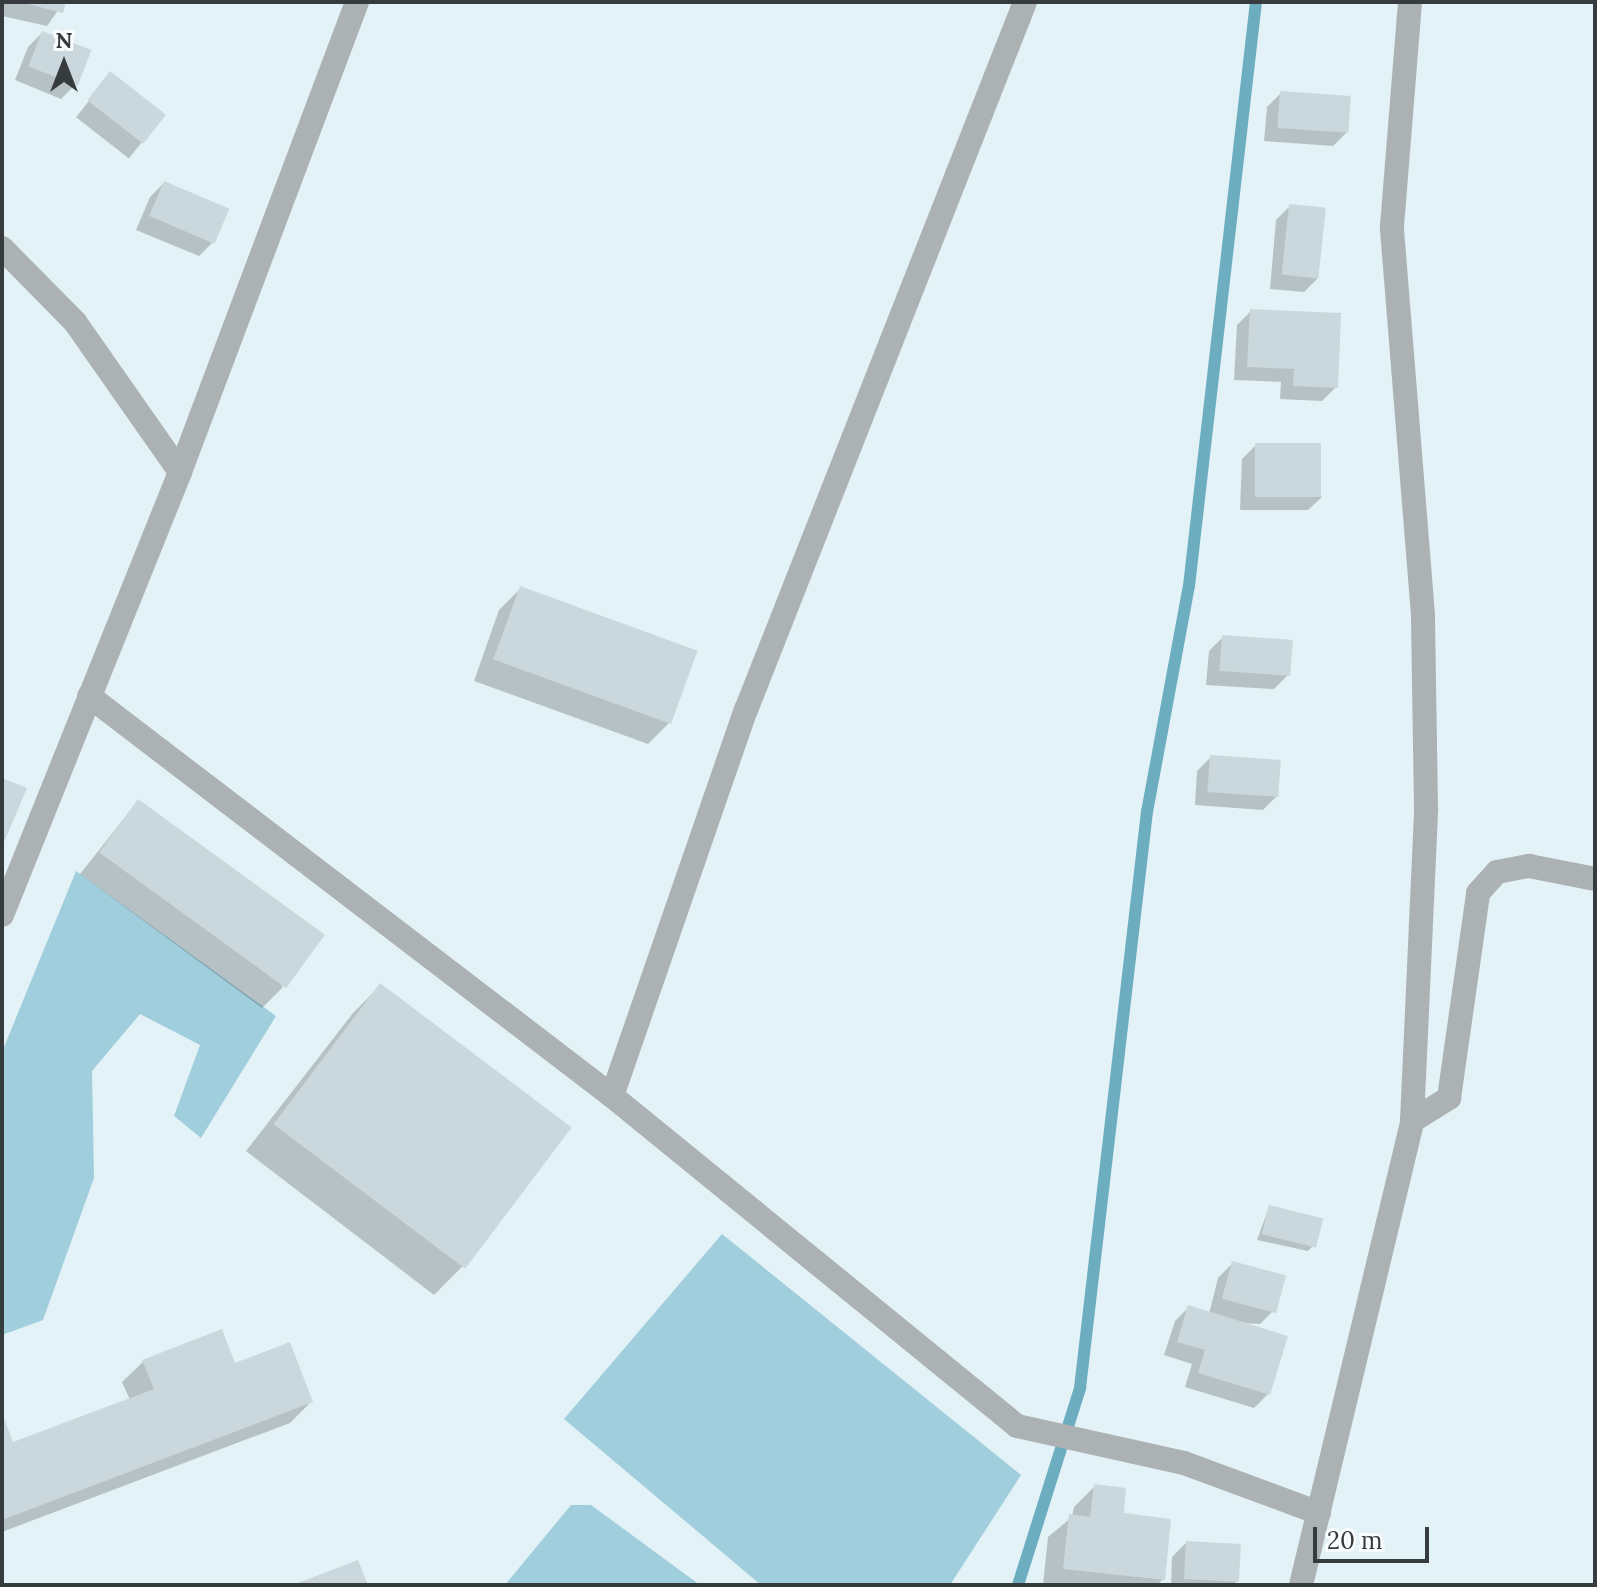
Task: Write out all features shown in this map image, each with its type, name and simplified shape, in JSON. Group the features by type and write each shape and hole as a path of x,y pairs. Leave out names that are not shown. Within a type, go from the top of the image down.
{"street":[{"path":"2,915 180,472 357,2"},
{"path":"612,1096 746,710 1025,2"},
{"path":"1301,1585 1412,1121 1426,808 1423,615 1392,226 1410,2"},
{"path":"2,248 75,322 180,472"},
{"path":"89,696 612,1096 1017,1426 1184,1463 1319,1513"},
{"path":"1412,1121 1449,1098 1478,893 1497,872 1529,866 1595,879"}],"shaded area":[{"path":"76,871 276,1016 201,1138 174,1116 200,1045 140,1014 92,1071 94,1178 43,1320 2,1335 2,1052"},
{"path":"722,1234 1021,1475 950,1585 761,1585 564,1419"},
{"path":"571,1505 591,1505 700,1585 505,1585"}],"building":[{"path":"20,2 66,2 63,13"},
{"path":"42,31 91,50 78,85 28,66"},
{"path":"110,71 166,115 143,144 87,100"},
{"path":"1280,91 1351,96 1348,133 1277,128"},
{"path":"164,181 229,209 215,244 149,216"},
{"path":"1289,204 1326,208 1318,278 1282,275"},
{"path":"1250,309 1341,313 1338,388 1293,386 1294,369 1247,367"},
{"path":"1255,443 1321,443 1321,497 1255,497"},
{"path":"520,586 698,651 671,724 493,659"},
{"path":"1222,635 1293,640 1290,676 1219,671"},
{"path":"1210,755 1281,760 1278,797 1207,792"},
{"path":"2,778 27,788 2,847"},
{"path":"138,799 325,935 286,988 99,852"},
{"path":"380,983 572,1127 465,1269 273,1124"},
{"path":"1269,1205 1323,1219 1316,1248 1262,1234"},
{"path":"1232,1261 1286,1275 1276,1313 1222,1299"},
{"path":"1188,1305 1288,1336 1270,1395 1198,1373 1205,1350 1177,1342"},
{"path":"222,1329 235,1363 290,1342 313,1402 2,1520 2,1413 13,1442 154,1389 142,1360"},
{"path":"1094,1484 1126,1488 1124,1513 1171,1519 1165,1580 1063,1569 1069,1514 1090,1517"},
{"path":"1186,1541 1241,1544 1239,1582 1184,1579"},
{"path":"358,1560 368,1585 293,1585"}],"waterway":[{"path":"1018,1585 1080,1388 1147,812 1189,586 1256,2"}]}
